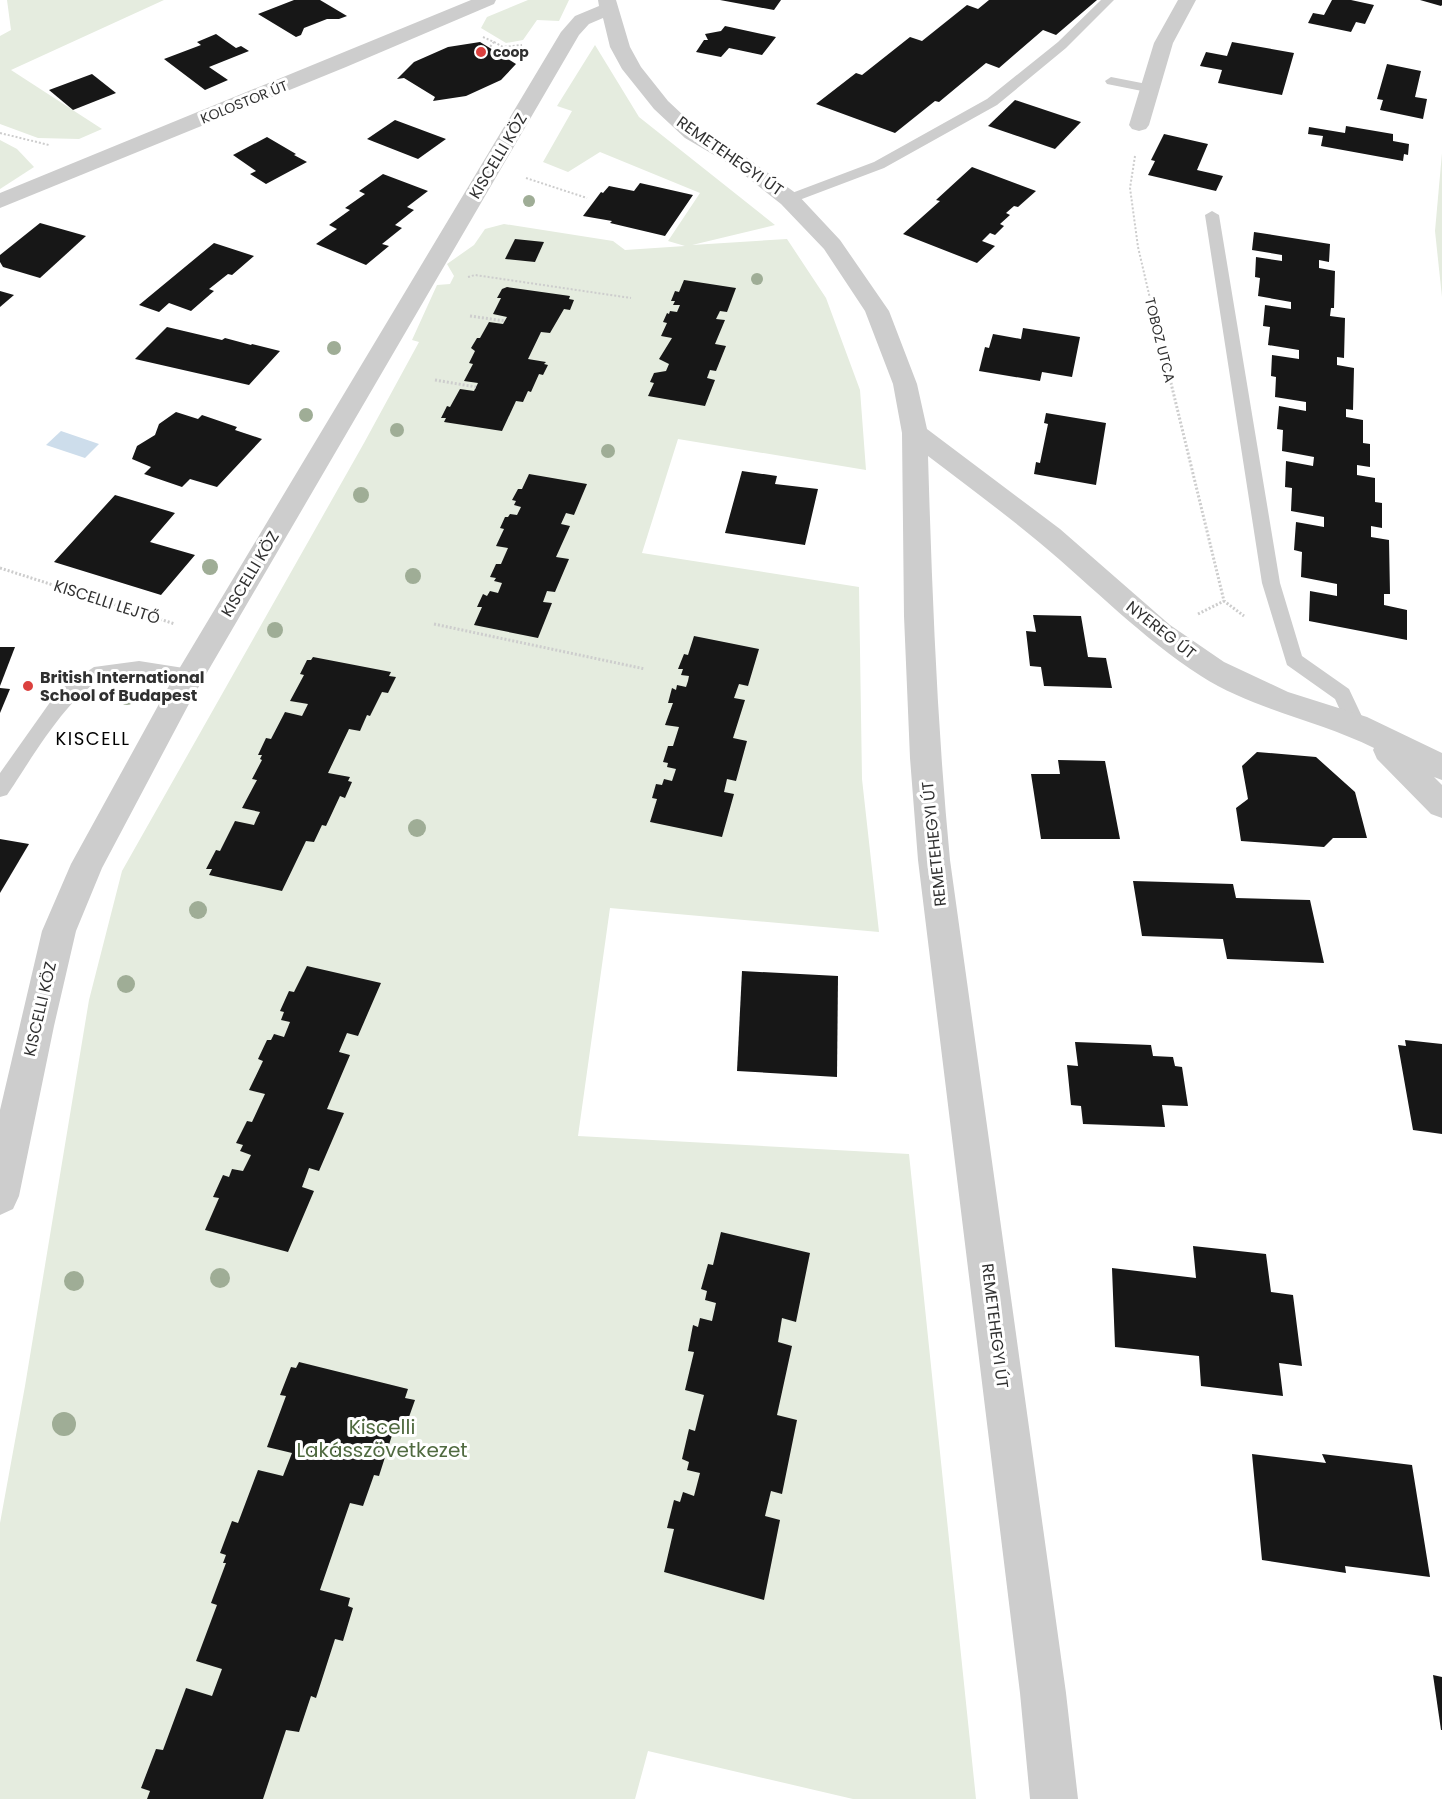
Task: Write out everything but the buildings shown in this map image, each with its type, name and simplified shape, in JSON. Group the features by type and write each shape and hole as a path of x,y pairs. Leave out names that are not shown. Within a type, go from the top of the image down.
{"street":[{"name":"KOLOSTOR ÚT","path":"0,201 329,68 487,0"},
{"path":"1139,126 1152,88 1158,58 1174,19 1187,0"},
{"name":"REMETEHEGYI ÚT","path":"608,4 620,47 632,69 661,105 692,134 740,162 789,199 832,245 877,311 905,384 915,433 918,616 925,758 934,860 1041,1682 1054,1799"},
{"name":"KISCELLI KÖZ","path":"0,1196 36,1026 59,931 87,864 213,636 571,32 582,20 608,4"},
{"name":"NYEREG ÚT","path":"915,433 1050,536 1160,633 1214,670 1278,700 1364,729 1442,767"},
{"path":"1364,729 1442,805"}],"lane":[{"path":"789,199 879,165 992,102 1062,45 1108,0"},
{"path":"1111,81 1152,88"},
{"path":"1212,215 1271,583 1294,660 1342,694 1364,729"},
{"path":"0,789 65,696 101,672 139,668 190,676"}],"path":[{"path":"494,42 503,47 529,45"},
{"name":"TOBOZ UTCA","path":"1139,126 1130,188 1137,247 1224,601 1292,653"},
{"path":"491,167 587,198"},
{"path":"467,278 475,275 631,298"},
{"path":"470,316 505,321"},
{"path":"435,380 476,387"},
{"name":"KISCELLI LEJTŐ","path":"0,568 213,636"},
{"path":"434,624 645,669"}],"green space":[{"path":"7,0 164,0 11,70 102,129 79,139 38,138 0,124 0,36 11,30"},
{"path":"528,0 569,0 559,21 537,20 523,40 506,43 481,28 487,17"},
{"name":"Kiscelli Lakásszövetkezet","path":"595,45 639,117 775,225 692,245 787,239 826,298 860,390 866,470 678,439 642,553 859,587 862,779 879,932 610,908 578,1136 909,1154 976,1799 853,1799 648,1751 635,1799 0,1799 0,1523 89,1000 122,871 419,342 412,340 437,285 450,284 454,276 447,264 474,245 485,229 504,224 613,241 625,250 685,246 668,241 700,193 600,152 568,172 543,162 572,111 557,106"},
{"path":"0,140 17,149 34,167 0,189"},
{"path":"1442,153 1442,297 1435,231"}],"water":[{"path":"61,431 99,444 85,458 46,445"}],"place":[{"name":"coop","path":"481,52"},
{"name":"British International School of Budapest","path":"28,686"}],"district":[{"name":"KISCELL","path":"93,738"}]}
